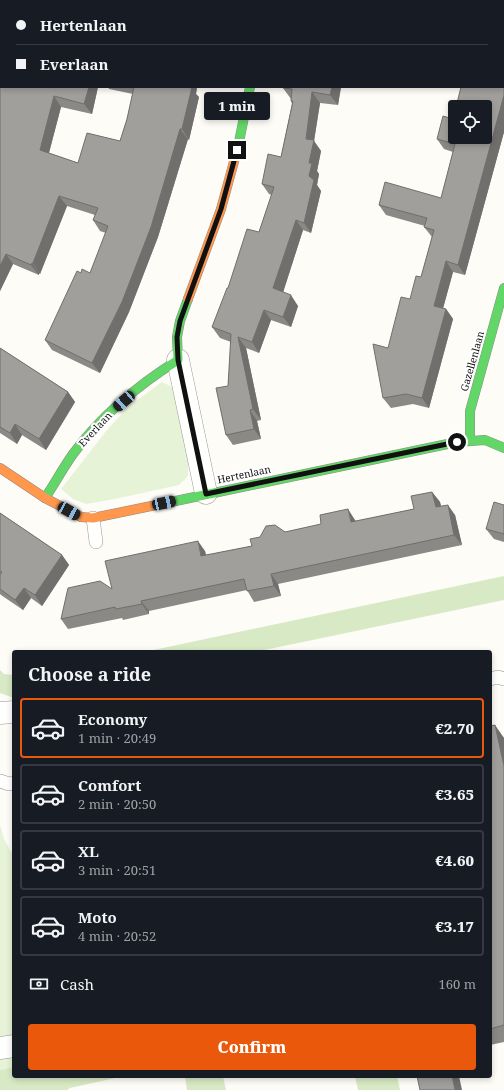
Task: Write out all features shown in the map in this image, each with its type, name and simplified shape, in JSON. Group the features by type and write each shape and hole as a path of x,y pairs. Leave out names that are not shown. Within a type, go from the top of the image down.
{"street":[{"path":"206,494 178,360 177,337 180,321 221,209 241,135 250,88"},
{"name":"Gazellenlaan","path":"470,440 470,411 504,288"},
{"name":"Everlaan","path":"45,498 77,450 101,421 155,374 178,360"},
{"name":"Hertenlaan","path":"0,468 45,498 81,517 93,518 457,442 485,440 504,448"},
{"path":"0,714 12,712"},
{"path":"0,1048 12,1046"}],"lane":[{"path":"93,518 96,542"},
{"path":"492,678 498,677 504,679"},
{"path":"0,781 12,783"}],"green space":[{"path":"162,382 174,388 188,460 188,476 179,485 86,504 73,499 61,489 107,430 128,407"},
{"path":"504,576 504,600 265,650 153,650"},
{"path":"0,670 4,674 12,675 12,697 0,693"},
{"path":"0,825 4,839 12,853 12,1067 0,1070"},
{"path":"12,1067 12,1078 115,1078 70,1088 67,1090 0,1090 0,1070"},
{"path":"185,1078 223,1078 226,1090 187,1090"},
{"path":"355,1078 397,1078 400,1090 358,1090"}],"building":[{"path":"0,88 89,88 84,104 54,96 40,150 78,163 87,133 120,141 127,119 134,88 192,88 182,129 180,129 151,227 122,302 92,363 45,340 77,271 81,273 82,269 90,273 108,226 93,220 98,208 59,196 33,263 31,265 6,254 0,266"},
{"path":"283,88 332,88 330,95 312,92 306,139 314,140 309,163 312,163 309,176 314,180 304,223 296,220 273,288 291,295 283,317 264,310 252,342 238,337 253,409 250,410 254,429 226,435 216,388 228,386 231,334 212,327 228,288 247,229 259,232 274,187 262,184 268,154 281,157 293,101 291,101 292,89"},
{"path":"461,88 504,88 504,95 492,139 492,100 458,100"},
{"path":"443,116 448,118 448,142 437,139"},
{"path":"455,144 491,144 458,265 446,261 434,306 446,309 422,398 406,394 383,398 373,344 388,348 401,297 410,299 416,276 421,277 434,230 424,227 427,218 379,205 385,182 441,198"},
{"path":"0,348 68,392 39,439 15,424 10,433 0,427"},
{"path":"432,492 436,507 448,505 454,535 271,574 274,586 247,591 244,579 141,601 142,604 116,609 115,607 61,619 68,588 100,581 112,589 105,561 198,541 201,556 252,546 250,539 260,537 266,526 275,525 285,532 321,524 320,515 348,509 351,522 414,509 411,496"},
{"path":"494,502 504,505 504,534 486,529"},
{"path":"0,513 62,555 35,595 24,588 15,600 0,589 0,575 2,572 0,571"},
{"path":"495,725 504,766 504,1025 492,1028 492,726"},
{"path":"417,1078 452,1078 455,1090 420,1090"}],"traffic: fast":[{"path":"238,147 250,88"},
{"path":"470,440 470,411 504,288"},
{"path":"45,498 73,454 108,414 149,380 178,360 177,337 180,321 188,299"},
{"path":"166,503 457,442 485,440 504,448"}],"traffic: slow":[{"path":"188,299 221,209 238,147"},
{"path":"0,468 45,498 81,517 93,518 166,503"}],"route":[{"path":"237,150 221,209 180,321 177,337 178,360 206,494 457,442"}]}
